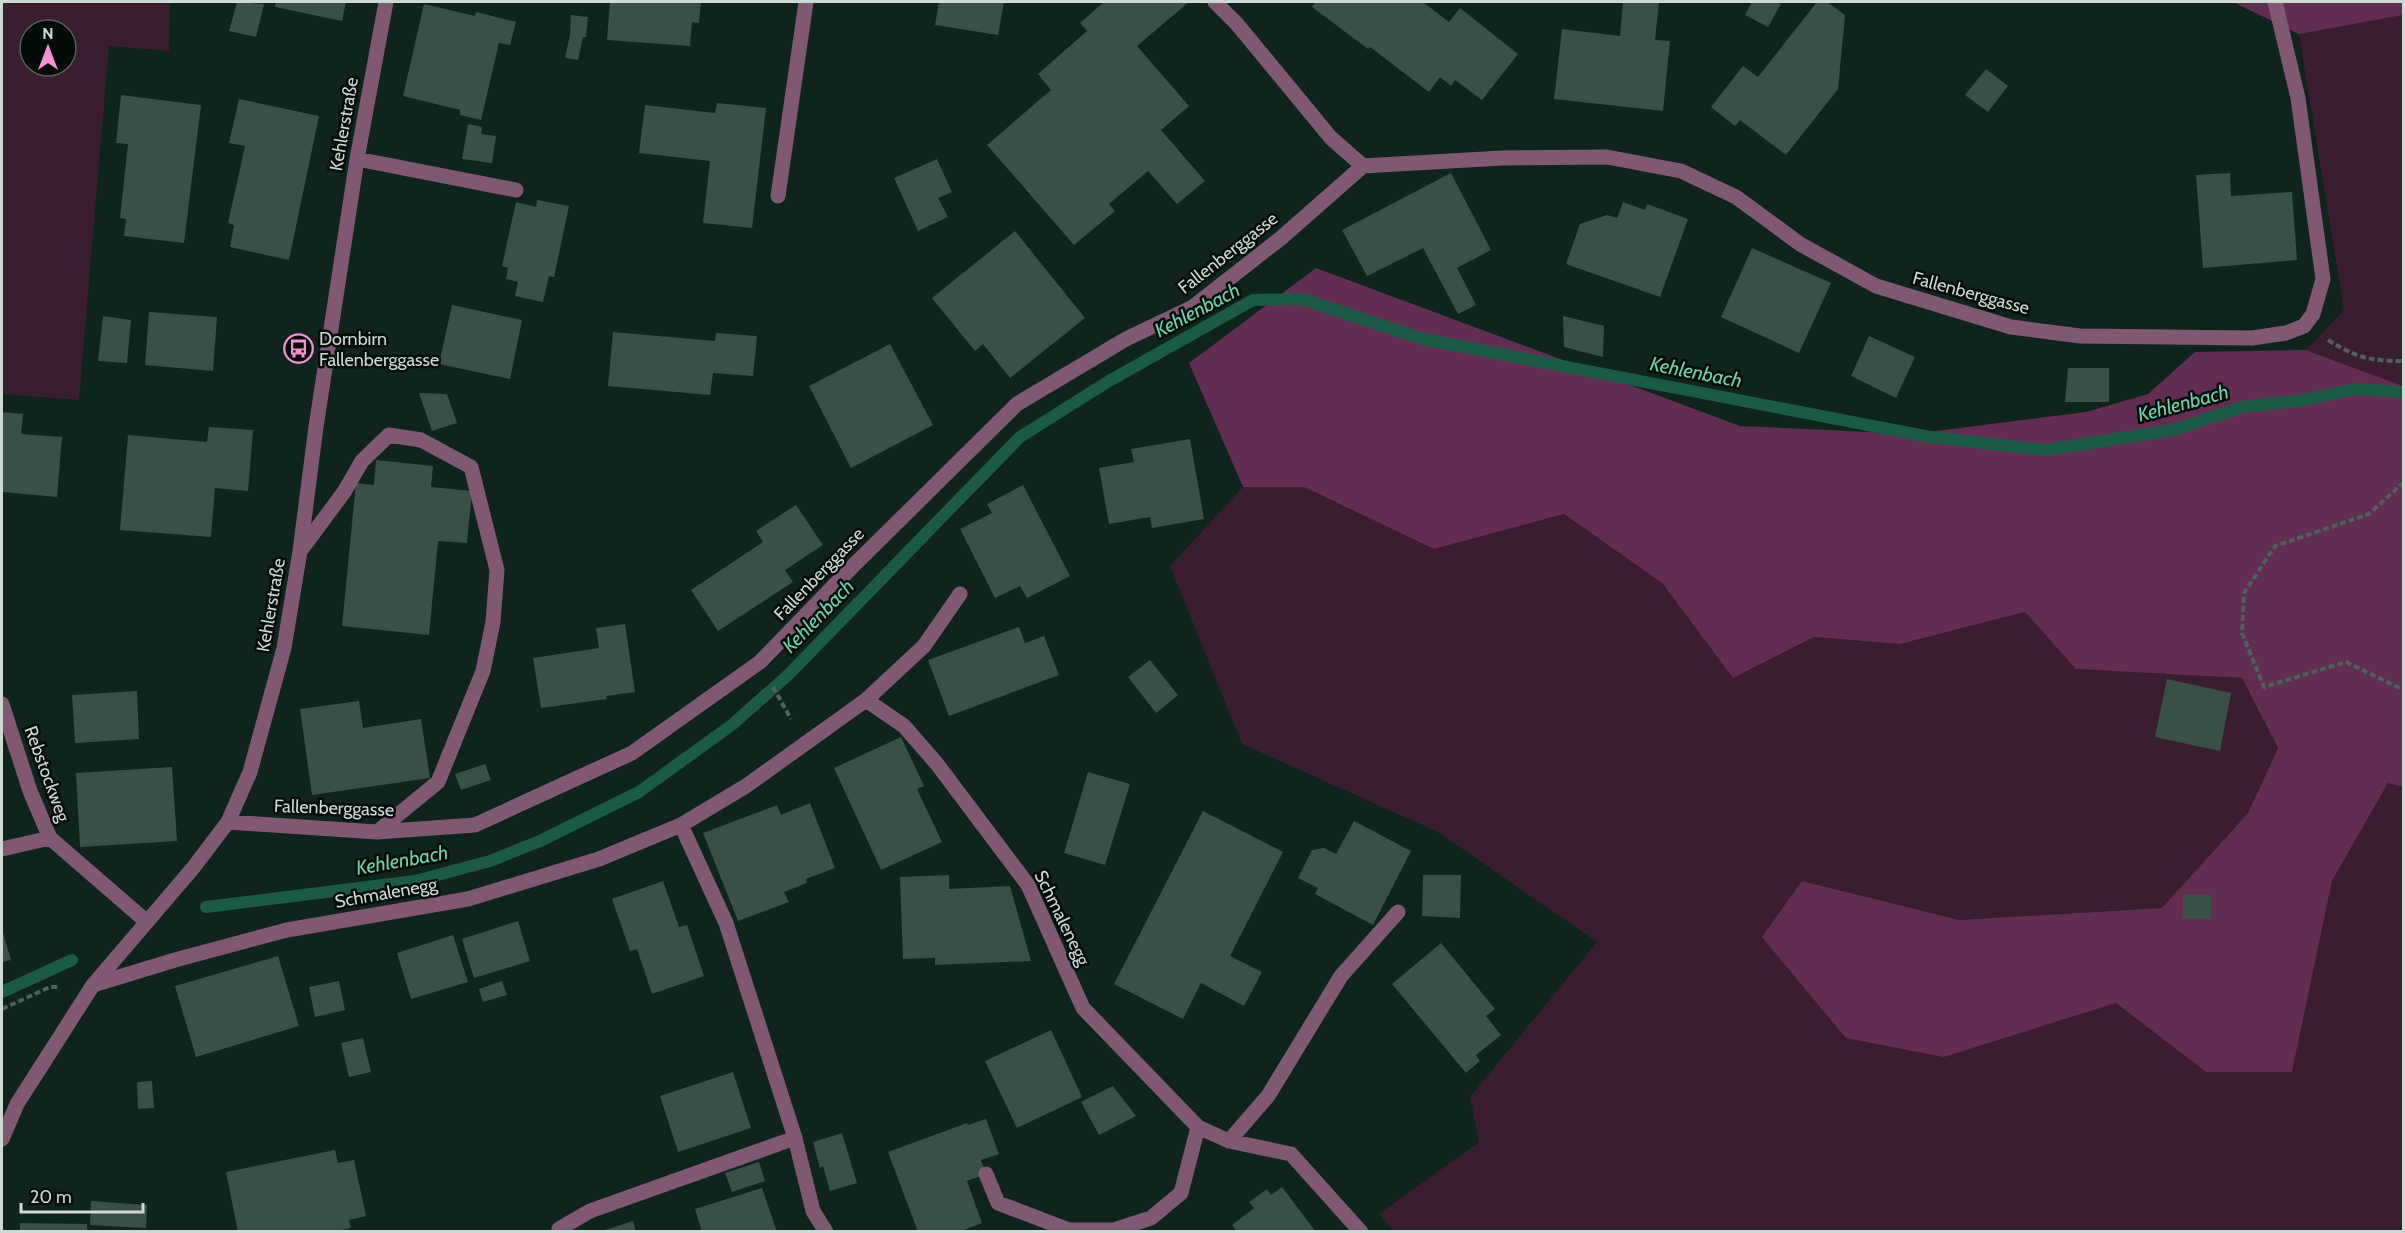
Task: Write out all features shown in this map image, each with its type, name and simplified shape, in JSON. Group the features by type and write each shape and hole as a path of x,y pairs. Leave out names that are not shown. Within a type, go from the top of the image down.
{"street":[{"name":"Kehlerstraße","path":"2,1139 17,1104 93,985 193,868 228,822 250,772 284,648 357,159 386,2"},
{"path":"778,196 806,2"},
{"path":"1215,2 1237,24 1331,138 1363,166"},
{"path":"2275,2 2298,98 2323,279 2313,314 2304,326"},
{"name":"Fallenberggasse","path":"228,822 377,832 475,825 632,753 760,663 1017,404 1126,339 1193,307 1281,238 1363,166 1502,158 1607,157 1681,171 1736,197 1800,244 1876,286 2011,327 2080,336 2252,338 2286,333 2304,326"},
{"path":"357,159 516,190"},
{"path":"300,551 344,492 362,461 389,435 421,440 471,467 497,570 493,622 483,670 438,782 377,832"},
{"name":"Schmalenegg","path":"93,985 174,960 287,930 468,899 599,859 681,825 746,786 866,700 924,646 960,594"},
{"name":"Schmalenegg","path":"866,700 904,726 937,764 1028,885 1083,1008 1198,1127 1229,1142 1292,1154 1361,1232"},
{"name":"Rebstockweg","path":"2,704 30,791 50,838 147,922"},
{"path":"681,825 726,923 795,1138 813,1212 826,1232"},
{"path":"2,849 50,838"},
{"path":"1229,1142 1268,1096 1341,976 1398,912"},
{"path":"986,1174 998,1203 1069,1230 1114,1230 1151,1218 1181,1193 1198,1127"},
{"path":"559,1232 559,1229 590,1212 795,1138"}],"path":[{"path":"2304,326 2353,355 2379,361 2403,361"},
{"path":"2403,482 2369,514 2275,546 2244,593 2242,633 2264,687 2346,662 2403,690"},
{"path":"2,1009 50,987 93,985"}],"shaded area":[{"path":"2,2 170,2 169,51 109,46 79,400 2,394"},
{"path":"2233,2 2403,2 2403,15 2299,34"},
{"path":"2403,15 2403,386 2306,350 2344,310 2299,34"},
{"path":"1316,268 1740,426 1913,434 2086,412 2148,394 2195,352 2306,350 2403,386 2403,787 2388,783 2332,881 2292,1072 2206,1072 2116,1003 1944,1057 1846,1038 1762,937 1802,881 1959,920 2162,908 2248,813 2278,748 2242,678 2076,669 2025,612 1900,644 1814,637 1733,678 1662,583 1564,514 1434,549 1304,487 1243,487 1189,363"},
{"path":"1243,487 1304,487 1434,549 1564,514 1662,583 1733,678 1814,637 1900,644 2025,612 2077,669 2242,678 2278,747 2248,813 2162,908 1959,920 1802,881 1944,1057 2116,1003 2206,1072 2292,1072 2332,881 2388,783 2403,787 2403,1231 1394,1231 1379,1214 1479,1142 1470,1097 1597,942 1438,832 1242,744 1170,566"}],"building":[{"path":"237,2 264,4 256,37 229,31"},
{"path":"276,2 346,2 342,21 275,7"},
{"path":"610,2 701,2 699,23 692,22 690,46 607,40"},
{"path":"939,2 1004,2 998,35 935,25"},
{"path":"1104,2 1189,2 1137,46 1189,106 1161,130 1205,181 1177,204 1148,171 1109,204 1115,211 1074,245 987,145 1051,90 1038,74 1087,31 1080,23"},
{"path":"1316,2 1423,2 1449,22 1460,8 1518,54 1482,100 1455,80 1451,86 1440,77 1429,92 1312,7"},
{"path":"1623,2 1659,2 1655,40 1670,41 1663,111 1554,99 1562,29 1620,36"},
{"path":"1752,2 1781,4 1768,27 1745,15"},
{"path":"1817,2 1827,2 1845,15 1838,89 1786,155 1740,120 1735,126 1711,107 1743,66 1758,77"},
{"path":"424,4 475,16 476,12 516,22 510,45 499,43 481,120 460,115 460,110 403,96"},
{"path":"571,15 588,17 586,37 583,37 578,60 565,58"},
{"path":"1986,69 2008,86 1988,112 1965,95"},
{"path":"121,95 201,105 184,243 124,236 126,219 120,218 128,144 116,143"},
{"path":"239,99 319,116 289,260 230,247 234,225 228,223 245,146 229,143"},
{"path":"717,103 766,108 752,228 703,223 710,161 639,153 645,105 715,113"},
{"path":"468,124 482,127 481,134 496,136 492,163 462,159"},
{"path":"937,159 952,192 938,198 948,217 918,231 894,178"},
{"path":"1451,173 1491,250 1457,268 1476,305 1458,314 1423,248 1367,276 1342,230"},
{"path":"2230,173 2231,196 2292,192 2297,260 2203,268 2196,175"},
{"path":"537,200 569,206 554,277 549,276 543,302 515,296 518,282 506,279 508,268 502,266 516,202 536,207"},
{"path":"1623,202 1645,210 1647,204 1688,219 1660,297 1566,264 1580,224 1607,215 1617,218"},
{"path":"1015,231 1085,318 1010,378 983,344 975,351 932,298"},
{"path":"1752,248 1831,283 1799,353 1721,317"},
{"path":"452,305 522,320 510,379 439,364"},
{"path":"149,312 217,317 213,371 145,365"},
{"path":"103,316 131,320 127,363 98,361"},
{"path":"1563,316 1604,326 1603,357 1564,347"},
{"path":"613,332 715,341 716,333 757,336 753,376 713,373 710,395 608,386"},
{"path":"1869,336 1915,357 1896,398 1851,376"},
{"path":"890,344 933,425 851,468 809,386"},
{"path":"2068,368 2109,368 2109,402 2065,402"},
{"path":"419,393 447,394 457,423 432,431"},
{"path":"2,412 23,414 21,434 62,437 57,497 2,492"},
{"path":"209,427 253,430 248,491 215,488 211,537 120,530 128,435 207,442"},
{"path":"1190,439 1204,519 1152,528 1150,517 1109,524 1099,468 1134,462 1131,449"},
{"path":"376,460 433,466 431,487 472,491 467,543 438,541 429,635 342,626 356,483 374,485"},
{"path":"1023,485 1070,576 1027,598 1020,586 995,598 960,529 992,513 987,504"},
{"path":"796,505 823,545 785,570 793,582 718,631 691,590 763,542 756,531"},
{"path":"625,624 635,692 606,696 607,699 541,708 533,658 599,648 596,628"},
{"path":"1019,627 1025,643 1044,636 1059,675 949,716 928,660"},
{"path":"1150,660 1178,695 1156,713 1128,677"},
{"path":"2167,679 2231,693 2220,751 2155,737"},
{"path":"137,691 139,739 75,743 72,695"},
{"path":"359,701 363,728 421,719 430,778 312,795 300,709"},
{"path":"901,737 924,786 917,789 942,842 881,870 834,768"},
{"path":"485,764 491,780 461,790 455,774"},
{"path":"172,767 177,841 80,847 76,773"},
{"path":"1088,772 1130,784 1105,865 1064,853"},
{"path":"810,803 835,868 806,879 807,883 784,892 789,902 738,921 703,833 777,805 781,815"},
{"path":"1203,811 1283,852 1230,956 1262,972 1244,1006 1201,983 1183,1019 1114,984"},
{"path":"1354,821 1411,851 1373,925 1315,894 1318,888 1298,878 1312,850 1324,848 1336,854"},
{"path":"949,875 949,889 1010,886 1031,961 935,965 935,958 903,959 900,877"},
{"path":"1423,875 1461,875 1460,918 1422,916"},
{"path":"663,881 679,927 687,925 704,976 652,994 637,949 630,951 612,899"},
{"path":"2183,895 2211,895 2211,919 2183,919"},
{"path":"518,921 530,961 474,978 462,939"},
{"path":"2,929 11,960 2,962"},
{"path":"453,935 468,982 411,999 397,953"},
{"path":"1441,943 1495,1009 1486,1016 1501,1035 1476,1055 1480,1061 1466,1073 1392,984"},
{"path":"278,956 299,1026 196,1057 175,986"},
{"path":"339,981 345,1010 315,1017 309,987"},
{"path":"502,981 507,995 483,1002 479,989"},
{"path":"1051,1030 1082,1097 1017,1128 985,1061"},
{"path":"363,1038 371,1072 349,1077 341,1043"},
{"path":"733,1072 751,1128 678,1152 660,1096"},
{"path":"152,1081 154,1108 138,1109 137,1082"},
{"path":"1113,1086 1136,1116 1099,1135 1081,1102"},
{"path":"986,1119 999,1154 981,1160 986,1174 967,1181 982,1223 959,1232 918,1232 888,1152 967,1123 968,1125"},
{"path":"842,1133 857,1183 830,1191 823,1166 820,1168 813,1142"},
{"path":"335,1150 338,1163 354,1160 366,1216 349,1220 351,1228 332,1232 238,1232 226,1172"},
{"path":"759,1162 765,1181 732,1192 725,1173"},
{"path":"1282,1187 1316,1232 1237,1232 1232,1225 1254,1208 1249,1202 1267,1189 1271,1195"},
{"path":"762,1188 777,1232 702,1232 695,1209"},
{"path":"91,1201 147,1205 146,1228 90,1225"},
{"path":"633,1221 636,1232 602,1232 602,1231"},
{"path":"20,1223 87,1224 87,1232 20,1232"}],"waterway":[{"name":"Kehlenbach","path":"206,907 415,881 490,861 540,841 639,792 733,724 788,675 1020,437 1109,381 1253,300 1302,299 1423,339 1930,437 2045,450 2173,430 2242,407 2304,400 2355,389 2404,392"},
{"name":"Kehlenbach","path":"2,992 72,960"}],"place":[{"name":"Dornbirn Fallenberggasse","path":"298,349"}]}
